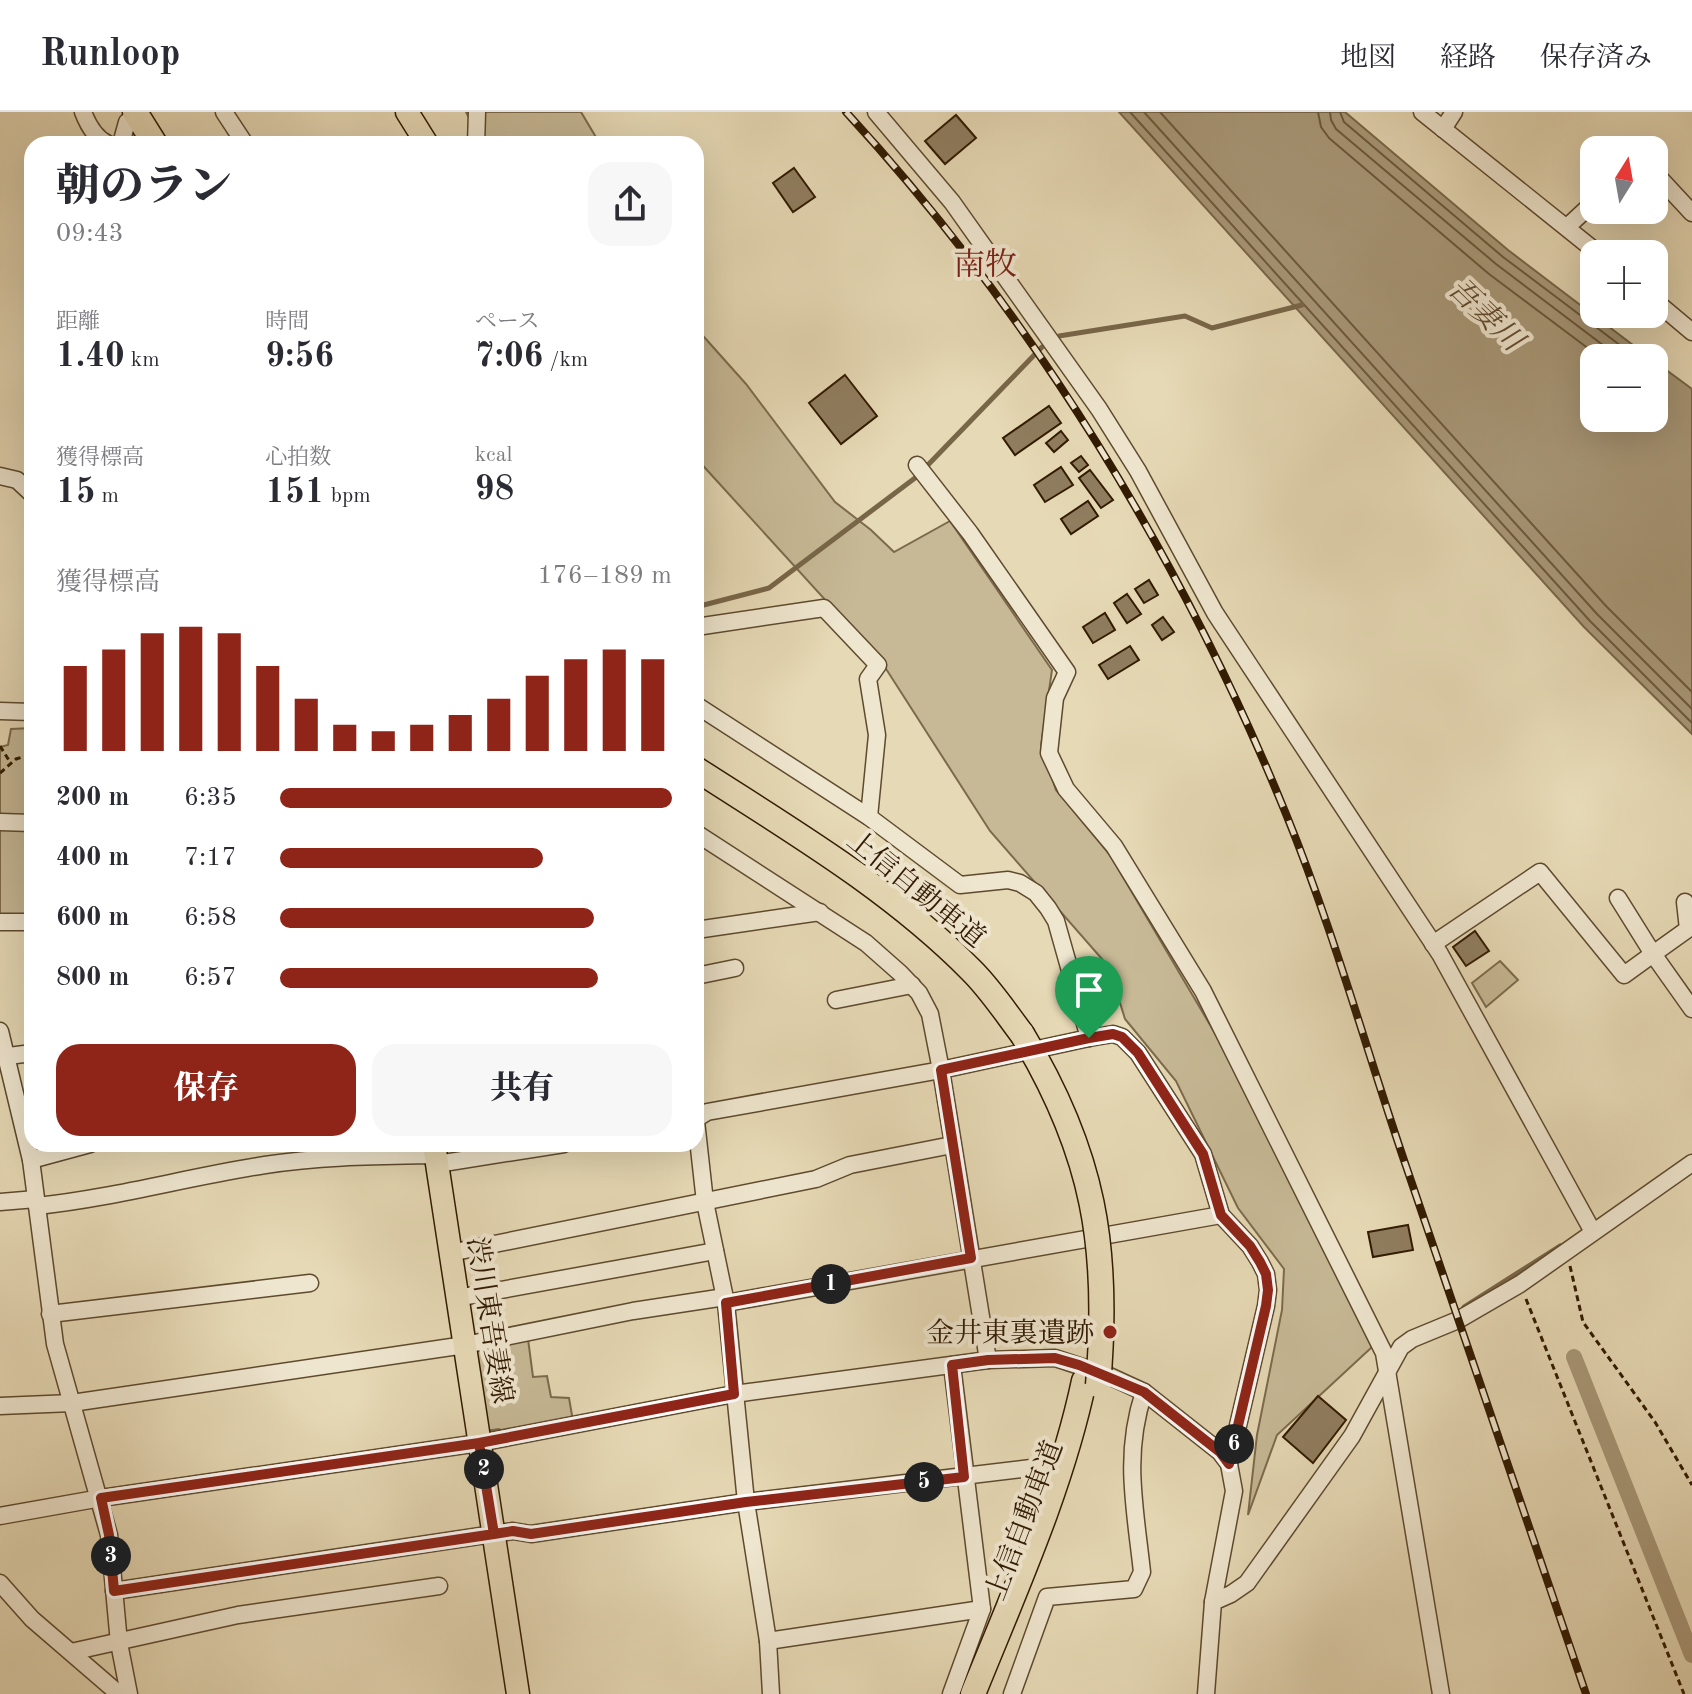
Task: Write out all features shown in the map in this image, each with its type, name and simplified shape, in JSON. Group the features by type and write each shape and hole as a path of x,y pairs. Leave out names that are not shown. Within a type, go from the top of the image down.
{"highway":[{"path":"153,112 168,136"},
{"path":"131,117 148,136"},
{"name":"上信自動車道","path":"704,774 842,863 887,896 975,973 1017,1039 1067,1161 1082,1217 1089,1297 1091,1383 1078,1462 988,1694"},
{"name":"上信自動車道","path":"704,791 847,882 914,935 969,987 1017,1039"},
{"name":"上信自動車道","path":"973,1694 1049,1503 1091,1383"}],"main road":[{"path":"407,112 422,136"},
{"name":"渋川東吾妻線","path":"436,1154 518,1694"}],"street":[{"path":"83,112 97,136"},
{"path":"224,112 240,136"},
{"path":"476,136 477,112"},
{"path":"876,112 952,202 1099,409 1138,471 1215,613 1433,944 1593,1232"},
{"path":"1422,112 1582,240"},
{"path":"1443,129 1454,112"},
{"path":"124,136 131,117"},
{"path":"1668,187 1692,213"},
{"path":"1567,227 1580,215"},
{"path":"1668,312 1692,332"},
{"path":"917,465 988,557 1067,672 1055,698 1049,753 1066,789 1114,846 1203,991 1384,1353 1441,1694"},
{"path":"704,626 824,608 878,665 868,679 877,735 869,817"},
{"path":"704,710 869,817 960,885 1008,880 1036,893 1056,921 1089,1038"},
{"path":"0,711 24,712"},
{"path":"0,822 24,823"},
{"path":"704,838 866,943 912,985 930,1014 988,1360"},
{"path":"1433,944 1540,872 1624,975 1688,929 1685,902"},
{"path":"1618,898 1653,954 1690,1003"},
{"path":"704,929 820,912"},
{"path":"0,922 24,922"},
{"path":"704,974 735,968"},
{"path":"836,1000 912,985"},
{"path":"0,1031 24,1133"},
{"path":"704,1114 1113,1034 1122,1037 1138,1053 1203,1154 1221,1215 1250,1246 1266,1274 1268,1290 1229,1464 1234,1491 1213,1602 1206,1694"},
{"path":"4,1056 24,1054"},
{"path":"450,1253 816,1179 850,1165 952,1145"},
{"path":"29,1152 55,1344 109,1535 119,1643 129,1694"},
{"path":"31,1160 60,1152"},
{"path":"0,1202 89,1200 265,1165 336,1157 462,1152"},
{"path":"700,1152 705,1202 725,1300 746,1502 768,1641 771,1694"},
{"path":"1213,1602 1247,1583 1352,1436 1401,1347 1412,1339 1458,1320 1520,1284 1692,1163"},
{"path":"0,1406 72,1403 465,1345 633,1311 725,1300 1221,1215"},
{"path":"457,1298 715,1251"},
{"path":"50,1314 310,1283"},
{"path":"0,1516 101,1498 479,1443 734,1394 988,1360 1055,1358 1107,1375 1144,1392 1220,1452 1229,1464"},
{"path":"951,1694 982,1609 952,1365"},
{"path":"1012,1694 1047,1597 1134,1589 1142,1572 1130,1459 1135,1419 1144,1392"},
{"path":"114,1591 513,1531 531,1534 746,1502 1039,1467"},
{"path":"0,1583 32,1619 119,1694"},
{"path":"71,1652 238,1615 439,1586"},
{"path":"768,1641 982,1609"}],"path":[{"path":"0,746 10,762"},
{"path":"0,773 10,762 24,757"},
{"path":"1567,1250 1583,1322 1655,1422 1692,1485"},
{"path":"1520,1284 1684,1694"}],"shaded area":[{"path":"466,112 581,112 595,136 479,136"},
{"path":"704,337 746,384 835,502 894,552 950,521 1052,670 1041,746 1056,790 1110,855 1236,1069 1372,1347 1277,1435 1248,1515 1257,1435 1282,1310 1284,1269 1238,1208 1176,1081 1125,1019 1109,967 990,831 881,661 704,467"},
{"path":"24,728 24,918 0,919 0,747 8,745 11,729"},
{"path":"1500,961 1518,980 1486,1007 1472,983"},
{"path":"528,1339 533,1377 547,1376 551,1397 569,1398 573,1421 504,1432 499,1429 485,1431 473,1347"}],"water":[{"name":"吾妻川","path":"1119,112 1345,112 1508,250 1580,305 1580,328 1611,328 1632,344 1580,344 1580,432 1668,432 1668,371 1692,389 1692,734 1584,627"}],"building":[{"path":"956,115 976,138 945,164 925,141"},
{"path":"794,168 815,197 793,212 773,183"},
{"path":"845,375 877,416 841,444 809,403"},
{"path":"1049,406 1061,423 1015,455 1003,438"},
{"path":"1061,431 1068,440 1054,452 1046,443"},
{"path":"1081,456 1088,465 1079,472 1071,463"},
{"path":"1061,467 1073,485 1045,502 1034,485"},
{"path":"1090,470 1113,500 1101,508 1079,478"},
{"path":"1088,501 1098,516 1071,534 1061,519"},
{"path":"1149,580 1158,595 1144,603 1135,589"},
{"path":"1127,594 1141,614 1127,623 1114,603"},
{"path":"1105,613 1115,630 1093,643 1083,627"},
{"path":"1163,617 1174,632 1162,640 1152,625"},
{"path":"1130,646 1139,660 1108,679 1099,665"},
{"path":"1475,931 1489,951 1466,966 1453,947"},
{"path":"1408,1225 1413,1250 1373,1257 1368,1232"},
{"path":"1318,1396 1346,1420 1313,1463 1283,1437"}],"waterway":[{"path":"925,468 1042,347 1059,336 1185,316 1212,328 1302,305"},
{"path":"704,605 769,588 919,475"},
{"path":"1464,1307 1560,1246"},
{"path":"1574,1357 1692,1655"}],"railway":[{"path":"846,112 979,271 1040,356 1150,533 1200,625 1245,719 1319,901 1586,1694"}],"place":[{"name":"金井東裏遺跡","path":"1110,1332"}],"district":[{"name":"南牧","path":"985,264"}],"route":[{"path":"1089,1038 941,1070 971,1258 726,1303 734,1394 479,1443 494,1534 114,1591 109,1535 101,1498 479,1443 494,1534 513,1531 531,1534 746,1502 964,1477 952,1365 988,1360 1055,1358 1107,1375 1144,1392 1220,1452 1229,1464 1266,1306 1266,1274 1250,1246 1221,1215 1203,1154 1138,1053 1122,1037 1113,1034 1089,1038"}]}
